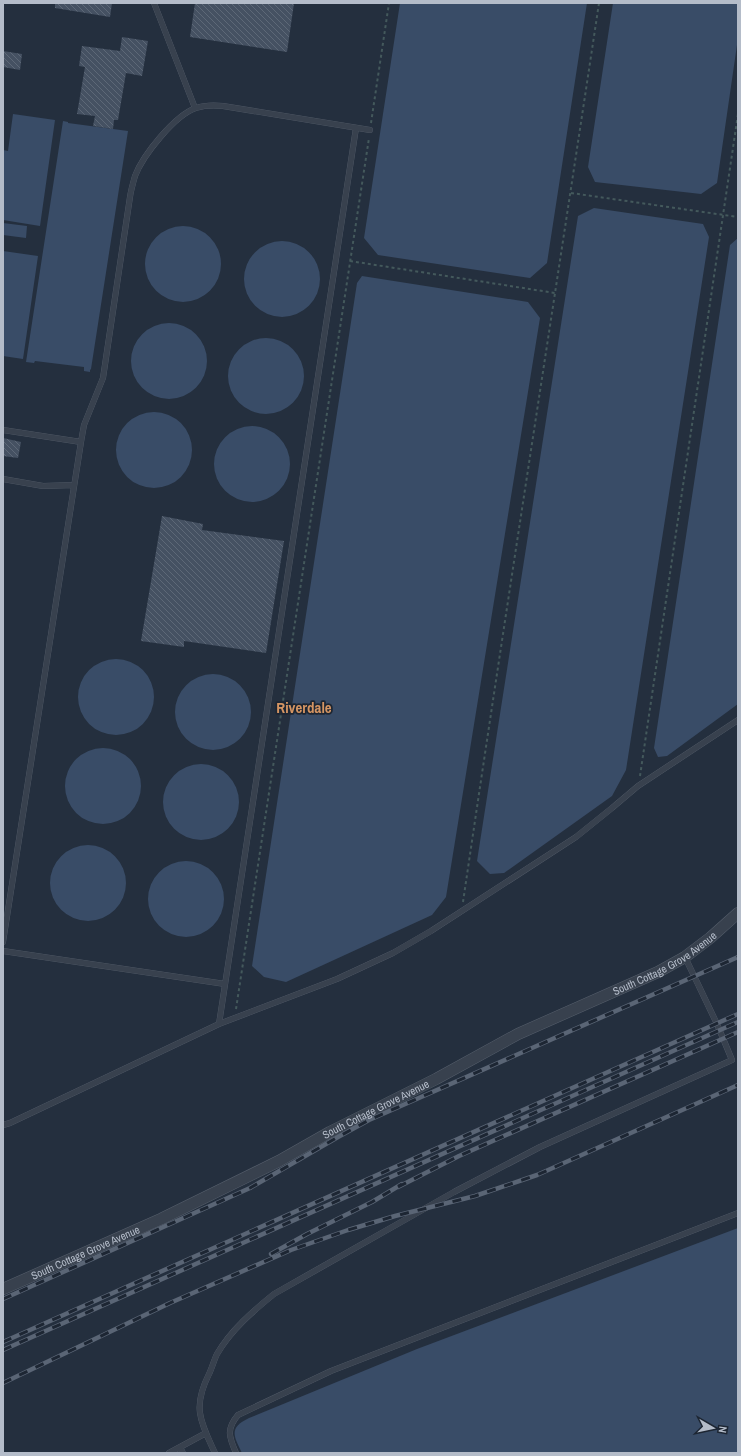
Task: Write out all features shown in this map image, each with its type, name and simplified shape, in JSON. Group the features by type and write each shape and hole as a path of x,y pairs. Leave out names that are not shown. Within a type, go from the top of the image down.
{"street":[{"name":"South Cottage Grove Avenue","path":"3,1289 161,1219 279,1161 330,1132 436,1079 518,1034 658,972 685,957 710,938 738,913"}],"lane":[{"path":"154,3 195,108"},
{"path":"3,942 81,442 84,425 102,378 130,197 135,175 148,153 174,121 195,108 208,105 223,106 370,130"},
{"path":"219,1024 356,128"},
{"path":"3,430 81,442"},
{"path":"3,480 43,486 74,485"},
{"path":"3,1125 219,1024 337,979 394,953 461,912 576,837 638,786 738,720"},
{"path":"3,950 225,984"},
{"path":"215,1453 206,1432 200,1411 201,1396 206,1380 218,1354 234,1332 255,1309 274,1294 454,1192 540,1147 732,1060 717,1024 685,957"},
{"path":"236,1453 229,1432 231,1423 238,1415 331,1371 738,1213"},
{"path":"169,1453 206,1432"},
{"path":"180,1447 182,1453"}],"path":[{"path":"235,1018 389,3"},
{"path":"461,912 599,3"},
{"path":"638,786 738,114"},
{"path":"571,193 738,217"},
{"path":"350,261 555,293"}],"water":[{"path":"400,3 587,3 547,263 530,278 378,255 364,238"},
{"path":"613,3 738,3 738,38 717,183 701,194 595,182 588,167"},
{"path":"13,114 55,120 40,226 3,220 3,150 8,151"},
{"path":"63,121 68,123 128,131 90,372 84,371 84,367 35,361 34,363 26,362"},
{"path":"594,208 703,224 709,237 626,770 612,796 504,873 490,874 477,861 578,216"},
{"path":"3,223 27,226 26,238 3,235"},
{"path":"176,226 190,226 204,232 215,243 221,257 221,271 218,279 210,291 204,296 190,302 176,302 162,296 151,285 145,271 145,257 151,243 162,232"},
{"path":"738,238 738,704 667,756 658,757 654,748 730,245"},
{"path":"282,241 297,244 309,252 317,264 320,279 317,294 309,306 297,314 282,317 267,314 255,306 247,294 244,279 247,264 255,252 267,244"},
{"path":"3,251 38,256 23,359 3,356"},
{"path":"362,276 528,302 540,318 446,897 432,915 286,982 264,977 252,966 357,283"},
{"path":"162,323 176,323 190,329 201,340 207,354 207,368 204,376 196,388 190,393 176,399 162,399 148,393 137,382 131,368 131,354 137,340 148,329"},
{"path":"266,338 281,341 293,349 301,361 304,376 301,391 293,403 281,411 266,414 251,411 239,403 231,391 228,376 231,361 239,349 251,341"},
{"path":"147,412 161,412 175,418 186,429 192,443 192,457 189,465 181,477 175,482 161,488 147,488 133,482 122,471 116,457 116,443 122,429 133,418"},
{"path":"252,426 267,429 279,437 287,449 290,464 287,479 279,491 267,499 252,502 237,499 225,491 217,479 214,464 217,449 225,437 237,429"},
{"path":"109,659 123,659 137,665 148,676 154,690 154,704 151,712 143,724 137,729 123,735 109,735 95,729 84,718 78,704 78,690 84,676 95,665"},
{"path":"206,674 220,674 234,680 245,691 251,705 251,719 248,727 240,739 234,744 220,750 206,750 192,744 181,733 175,719 175,705 181,691 192,680"},
{"path":"96,748 110,748 124,754 135,765 141,779 141,793 138,801 130,813 124,818 110,824 96,824 82,818 71,807 65,793 65,779 71,765 82,754"},
{"path":"194,764 208,764 222,770 233,781 239,795 239,809 236,817 228,829 222,834 208,840 194,840 180,834 169,823 163,809 163,795 169,781 180,770"},
{"path":"81,845 95,845 109,851 120,862 126,876 126,890 123,898 115,910 109,915 95,921 81,921 67,915 56,904 50,890 50,876 56,862 67,851"},
{"path":"179,861 193,861 207,867 218,878 224,892 224,906 221,914 213,926 207,931 193,937 179,937 165,931 154,920 148,906 148,892 154,878 165,867"},
{"path":"738,1228 738,1453 242,1453 237,1442 235,1437 235,1429 238,1425 249,1418 417,1349"}],"building":[{"path":"55,3 112,3 110,17 55,8"},
{"path":"195,3 294,3 287,52 190,37"},
{"path":"122,37 148,41 142,76 126,73 118,120 114,120 113,129 93,126 95,116 77,114 85,67 79,66 82,46 120,51"},
{"path":"3,51 22,54 20,70 3,67"},
{"path":"3,438 21,442 18,458 3,456"},
{"path":"162,516 203,524 202,530 284,541 266,653 184,641 184,647 141,641"}],"railway":[{"path":"3,1299 250,1188 369,1120 738,957"},
{"path":"3,1342 738,1014"},
{"path":"3,1350 738,1022"},
{"path":"398,1187 459,1156 738,1032"},
{"path":"3,1383 170,1303 291,1250 348,1230 395,1216 475,1196 537,1175 738,1085"},
{"path":"271,1254 307,1234 372,1202 402,1184"}],"district":[{"name":"Riverdale","path":"304,708"}]}
